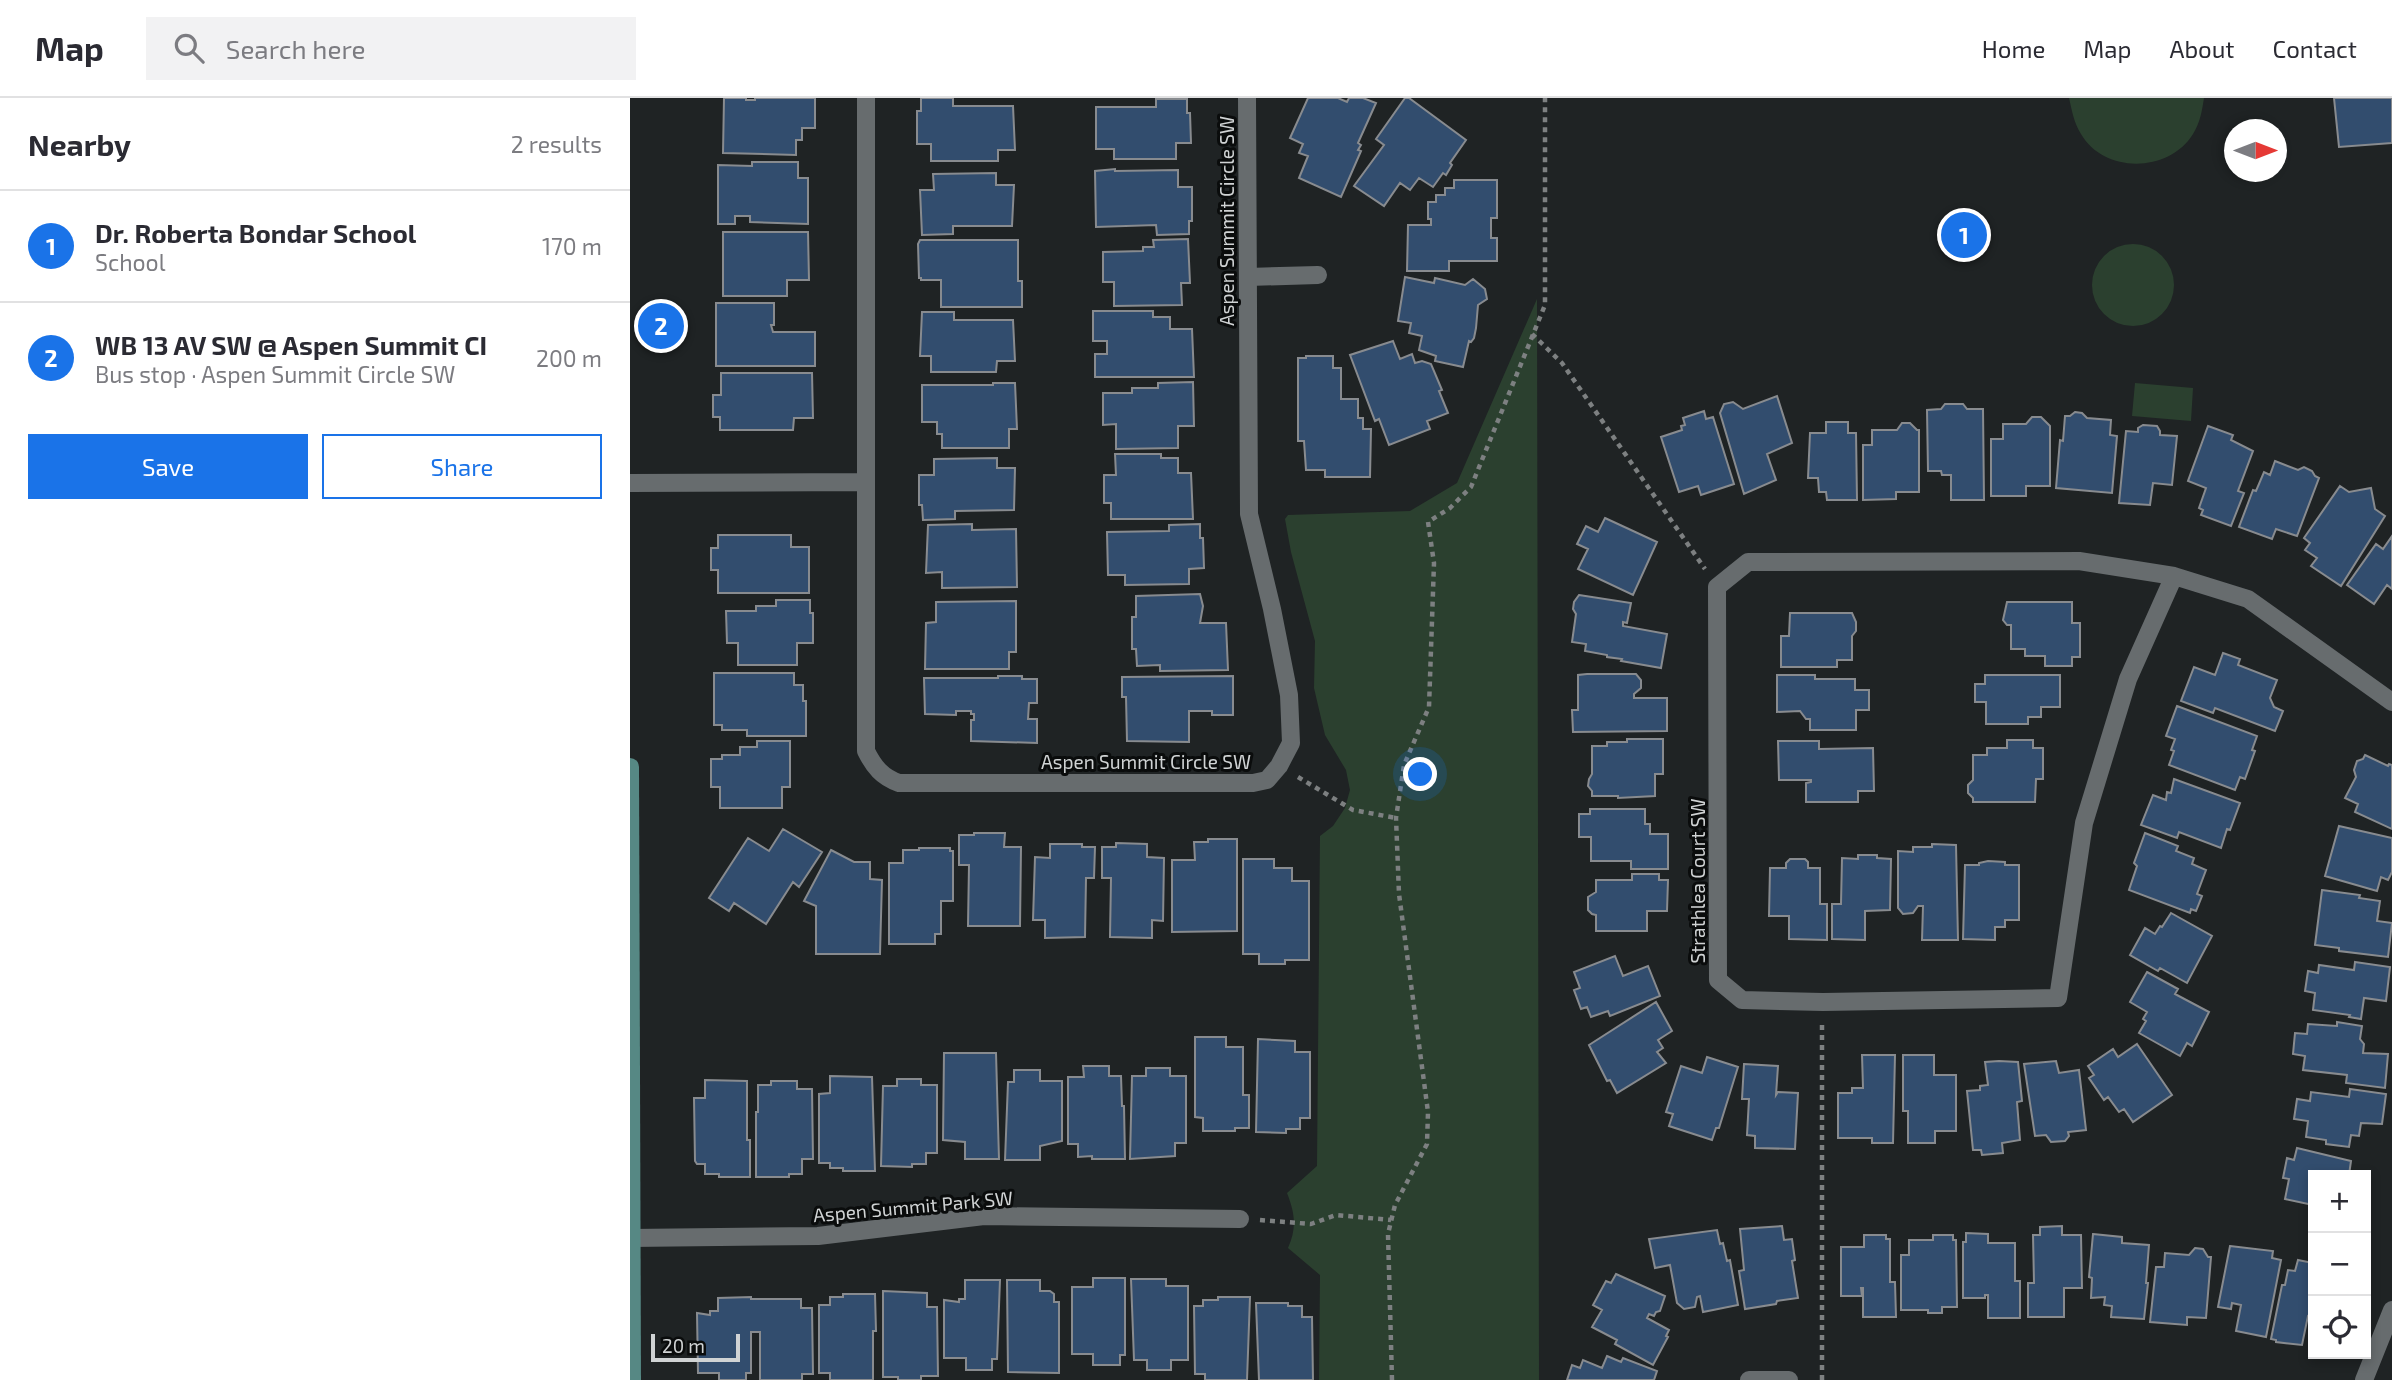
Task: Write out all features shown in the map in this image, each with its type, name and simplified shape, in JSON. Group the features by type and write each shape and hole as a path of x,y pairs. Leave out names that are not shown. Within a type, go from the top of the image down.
{"street":[{"name":"Aspen Summit Circle SW","path":"866,98 866,751 872,764 886,778 899,783 1253,783 1268,780 1291,743 1289,695 1249,514 1247,98"},
{"path":"1248,276 1318,275"},
{"path":"630,483 864,482"},
{"path":"1717,587 1748,562 2079,561 2174,576 2249,599 2392,702"},
{"name":"Strathlea Court SW","path":"1717,587 1718,980 1742,1000 1822,1002 2058,998 2084,823 2128,679 2174,576"},
{"path":"630,767 632,1380"},
{"name":"Aspen Summit Park SW","path":"631,1238 818,1236 985,1216 1240,1219"},
{"path":"2364,1380 2392,1310"},
{"path":"1749,1380 1789,1380"}],"path":[{"path":"1392,1380 1388,1234 1395,1205 1427,1144 1428,1112 1399,894 1396,818 1405,765 1429,707 1434,563 1428,522 1451,508 1471,487 1545,305 1545,98"},
{"path":"1532,334 1562,363 1717,587"},
{"path":"1279,766 1353,810 1396,818"},
{"path":"1822,1002 1822,1380"},
{"path":"1240,1219 1311,1224 1336,1215 1391,1220"}],"green space":[{"path":"2069,98 2204,98 2197,126 2182,147 2169,156 2137,164 2120,162 2091,147 2077,126"},
{"path":"2133,244 2149,247 2162,256 2171,269 2174,285 2171,301 2162,314 2149,323 2133,326 2117,323 2104,314 2095,301 2092,285 2095,269 2104,256 2117,247"},
{"path":"1537,299 1539,1380 1319,1380 1320,1275 1288,1248 1294,1220 1287,1193 1317,1166 1320,836 1333,826 1345,808 1350,790 1346,770 1325,735 1314,688 1315,641 1285,519 1288,515 1410,511 1457,483"},
{"path":"2135,383 2193,388 2191,421 2132,416"}],"building":[{"path":"724,98 815,98 815,128 802,128 802,140 796,140 796,155 723,153"},
{"path":"921,98 953,98 953,106 1013,106 1015,150 998,150 998,161 931,161 931,144 917,144 917,111 921,111"},
{"path":"1308,98 1338,98 1347,102 1349,98 1363,98 1376,103 1358,143 1361,145 1358,150 1361,151 1341,197 1299,178 1308,156 1299,153 1303,144 1290,138"},
{"path":"1405,98 1409,98 1466,140 1450,163 1452,165 1446,175 1443,173 1433,187 1419,178 1410,190 1400,183 1384,206 1354,186 1384,145 1376,139"},
{"path":"2334,98 2392,98 2392,143 2339,147"},
{"path":"1156,99 1187,99 1191,143 1176,143 1176,159 1114,159 1114,149 1096,149 1096,107 1156,107"},
{"path":"752,162 798,162 798,178 808,178 808,224 750,222 750,216 735,216 735,224 718,224 718,165 752,166"},
{"path":"1178,170 1178,187 1192,187 1192,221 1189,221 1189,234 1157,235 1156,225 1096,227 1095,171"},
{"path":"996,173 996,185 1014,185 1012,226 953,226 953,234 922,235 920,190 934,190 933,174"},
{"path":"1454,180 1497,180 1497,218 1491,218 1491,238 1497,238 1497,261 1449,261 1449,271 1407,271 1408,225 1431,225 1431,219 1428,219 1428,202 1436,202 1436,195 1445,195 1445,188 1454,188"},
{"path":"723,232 808,232 809,280 787,280 787,296 723,296"},
{"path":"1188,239 1190,283 1181,283 1182,305 1114,306 1114,282 1103,282 1103,252 1143,251 1143,247 1154,247 1153,240"},
{"path":"920,240 1018,240 1018,281 1022,281 1022,307 941,307 941,280 919,278"},
{"path":"1405,277 1434,283 1435,278 1465,285 1473,279 1485,289 1487,299 1478,305 1474,338 1469,341 1463,367 1435,361 1436,356 1419,350 1422,336 1409,333 1411,323 1398,321"},
{"path":"716,303 774,303 774,325 771,325 773,332 815,332 815,366 716,366"},
{"path":"1093,311 1153,311 1153,317 1170,317 1170,329 1192,329 1194,377 1095,377 1095,354 1107,354 1107,341 1093,341"},
{"path":"922,312 954,312 954,320 1013,320 1015,361 997,361 996,372 931,372 931,356 920,356"},
{"path":"1393,341 1400,359 1412,354 1415,363 1422,361 1431,364 1448,413 1427,421 1430,429 1389,445 1379,419 1375,421 1350,355"},
{"path":"1333,356 1333,368 1341,368 1341,399 1358,399 1358,418 1363,418 1363,429 1371,429 1370,477 1325,477 1325,470 1306,470 1304,441 1298,441 1298,358"},
{"path":"721,373 812,373 813,418 794,418 793,430 720,430 720,417 713,417 713,395 721,395"},
{"path":"1193,382 1194,426 1178,426 1178,448 1116,449 1116,424 1103,425 1103,393 1132,393 1132,388 1158,388 1158,383"},
{"path":"1015,383 1017,429 1009,429 1009,448 942,448 942,434 937,434 937,422 922,422 922,385"},
{"path":"1777,396 1792,443 1767,454 1776,480 1744,494 1720,413 1724,404 1733,402 1743,409"},
{"path":"1945,404 1963,404 1967,409 1983,409 1984,500 1951,500 1951,475 1942,475 1941,471 1928,471 1927,410 1941,409"},
{"path":"1704,411 1706,419 1713,417 1734,484 1701,495 1698,486 1679,492 1661,437 1682,430 1681,426 1685,425 1683,418"},
{"path":"2075,412 2082,413 2087,418 2111,420 2110,435 2117,436 2112,493 2056,488 2065,416"},
{"path":"2032,417 2041,417 2050,426 2050,486 2026,486 2026,496 1991,496 1991,439 2003,439 2003,424 2026,424"},
{"path":"1826,422 1848,422 1848,433 1856,433 1857,500 1827,500 1826,492 1819,492 1818,478 1808,478 1810,433 1826,433"},
{"path":"1902,423 1910,423 1919,430 1919,492 1896,492 1896,499 1863,500 1863,445 1872,445 1872,430 1897,430"},
{"path":"2143,425 2157,426 2160,435 2177,436 2172,485 2153,483 2150,505 2119,503 2126,431 2138,432 2138,428"},
{"path":"2208,426 2233,435 2231,440 2253,451 2238,491 2244,493 2231,526 2201,515 2203,510 2199,508 2206,488 2188,481"},
{"path":"1115,454 1161,454 1161,458 1178,458 1178,473 1191,473 1193,519 1111,519 1111,503 1104,503 1104,475 1116,475"},
{"path":"997,458 997,468 1015,468 1014,510 955,511 955,519 923,520 922,505 919,505 919,475 934,475 934,459"},
{"path":"2275,461 2298,470 2304,467 2319,478 2297,536 2276,529 2272,539 2239,527 2253,490 2256,491 2264,472 2270,475"},
{"path":"2340,486 2349,492 2371,488 2375,509 2385,516 2341,586 2311,566 2317,558 2305,550 2310,543 2304,538"},
{"path":"1605,518 1657,542 1633,595 1578,569 1588,549 1577,544 1586,526 1598,532"},
{"path":"972,524 972,530 1016,529 1017,587 942,588 942,572 926,573 928,525"},
{"path":"1200,524 1204,568 1189,569 1189,584 1125,585 1125,575 1108,575 1107,532 1169,531 1169,525"},
{"path":"718,535 791,535 791,547 809,547 809,593 718,593 718,570 711,570 711,548 718,548"},
{"path":"2392,536 2392,589 2387,585 2374,604 2347,585 2376,544 2383,549"},
{"path":"1200,594 1203,606 1200,623 1226,623 1228,670 1160,671 1160,665 1137,666 1136,649 1132,649 1132,617 1136,617 1136,596"},
{"path":"1579,595 1631,603 1627,623 1623,622 1623,626 1667,634 1661,668 1585,651 1586,644 1572,642 1576,614 1573,609 1574,602"},
{"path":"776,600 810,600 813,643 797,643 797,665 738,665 738,643 727,643 726,611 756,611 756,606 776,606"},
{"path":"1016,601 1016,652 1009,652 1009,669 925,669 926,623 936,622 936,602"},
{"path":"2007,602 2072,602 2072,623 2080,623 2080,657 2072,657 2072,666 2045,666 2045,656 2025,656 2025,649 2011,649 2011,625 2007,625 2003,620"},
{"path":"1790,613 1852,613 1856,631 1852,636 1852,660 1837,660 1837,667 1781,667 1781,636 1789,636"},
{"path":"2223,653 2240,659 2238,665 2277,680 2270,698 2274,707 2283,711 2275,731 2215,708 2213,713 2181,701 2194,667 2215,675"},
{"path":"714,673 794,673 794,685 803,685 806,736 747,736 747,730 722,730 722,725 714,725"},
{"path":"1636,674 1641,680 1641,688 1634,694 1634,698 1667,698 1667,731 1573,732 1572,710 1578,710 1578,675"},
{"path":"1777,675 1855,679 1855,690 1869,690 1869,710 1856,710 1856,730 1810,730 1810,719 1806,719 1800,711 1777,712"},
{"path":"1985,675 2060,675 2060,707 2041,707 2041,717 2028,717 2028,724 1986,724 1986,702 1975,702 1975,684 1985,684"},
{"path":"998,676 1037,679 1037,703 1029,703 1028,719 1037,719 1037,743 971,741 971,720 974,720 974,714 971,714 971,711 956,711 956,715 925,714 924,678"},
{"path":"1233,676 1233,715 1189,711 1189,742 1127,741 1126,697 1122,697 1122,677"},
{"path":"2177,706 2257,736 2252,750 2255,751 2245,779 2240,777 2235,790 2169,765 2175,739 2166,736"},
{"path":"1627,739 1663,739 1663,774 1655,774 1655,796 1592,796 1588,786 1592,774 1592,746 1607,746 1607,742 1627,742"},
{"path":"2007,740 2033,740 2033,748 2043,748 2043,779 2036,779 2035,802 1973,802 1968,793 1968,785 1973,780 1973,755 1987,755 1987,748 2007,748"},
{"path":"757,741 790,741 790,787 782,787 782,808 720,808 720,787 711,787 711,759 722,759 722,755 740,755 740,747 757,747"},
{"path":"1778,741 1819,741 1819,749 1873,748 1874,791 1858,791 1858,802 1806,802 1806,783 1811,780 1779,780"},
{"path":"2365,755 2388,766 2392,765 2392,829 2355,812 2358,804 2345,798 2356,777 2354,770 2357,761"},
{"path":"2174,779 2240,803 2221,848 2179,832 2177,838 2141,825 2153,795 2166,800 2167,792 2171,793"},
{"path":"1590,809 1645,809 1645,824 1650,824 1650,834 1668,834 1668,869 1631,869 1631,861 1591,861 1591,837 1579,837 1579,814 1590,814"},
{"path":"2339,826 2392,838 2392,872 2388,880 2381,877 2377,891 2325,876"},
{"path":"783,829 822,852 799,887 793,882 766,924 734,903 729,911 709,898 748,838 769,851"},
{"path":"1005,833 1004,847 1021,847 1020,926 968,926 969,865 959,865 959,835"},
{"path":"2145,833 2178,846 2176,851 2194,858 2192,864 2206,870 2197,894 2202,896 2196,911 2191,909 2190,913 2129,890 2137,866 2134,863"},
{"path":"1208,839 1237,839 1237,931 1172,932 1172,860 1195,860 1194,842 1208,842"},
{"path":"1116,843 1147,844 1147,857 1164,858 1163,921 1152,920 1152,938 1110,937 1111,878 1102,878 1102,847 1116,847"},
{"path":"1050,844 1082,844 1082,847 1095,847 1094,878 1086,878 1085,937 1045,938 1045,920 1033,920 1035,857 1050,858"},
{"path":"1932,844 1956,845 1958,940 1922,940 1923,906 1918,906 1913,913 1903,914 1898,908 1898,851 1913,852 1913,847 1932,847"},
{"path":"950,848 950,851 953,851 953,901 941,901 941,934 935,934 935,944 889,944 889,863 903,863 903,850"},
{"path":"831,850 854,862 870,862 870,879 882,880 880,954 816,954 816,906 804,901"},
{"path":"1858,855 1877,855 1877,858 1891,859 1890,910 1865,911 1865,940 1832,939 1832,904 1841,904 1842,858 1858,859"},
{"path":"1243,859 1274,859 1274,868 1292,868 1292,881 1309,881 1309,960 1259,964 1259,954 1243,954"},
{"path":"1790,859 1805,859 1808,868 1820,868 1820,904 1827,904 1827,940 1789,939 1789,916 1769,916 1770,868 1786,868"},
{"path":"1988,861 2019,865 2019,920 2005,920 2005,927 1995,927 1995,940 1963,939 1965,865 1979,865"},
{"path":"1632,874 1659,874 1659,880 1668,880 1667,911 1647,911 1647,931 1596,931 1596,915 1588,910 1588,897 1596,892 1596,880 1632,880"},
{"path":"2322,890 2360,895 2359,898 2380,901 2377,921 2392,923 2388,957 2315,945"},
{"path":"2171,913 2212,936 2187,983 2130,955 2145,928 2155,934"},
{"path":"1615,956 1623,976 1648,966 1660,996 1610,1016 1608,1011 1591,1017 1587,1007 1581,1009 1574,990 1580,988 1574,972"},
{"path":"2355,962 2390,967 2386,1001 2364,998 2361,1019 2313,1010 2315,993 2305,991 2308,971 2318,973 2319,965 2354,970"},
{"path":"2147,972 2178,989 2175,994 2209,1012 2192,1046 2187,1043 2180,1056 2139,1033 2146,1021 2143,1019 2147,1012 2130,1002"},
{"path":"1656,1002 1672,1031 1658,1040 1663,1048 1657,1052 1666,1063 1617,1093 1610,1080 1607,1081 1589,1045"},
{"path":"2337,1022 2362,1026 2360,1039 2364,1044 2363,1053 2388,1054 2385,1088 2346,1083 2347,1075 2303,1070 2305,1056 2293,1054 2295,1033 2307,1034 2308,1024 2337,1026"},
{"path":"1195,1037 1226,1037 1226,1047 1243,1047 1243,1095 1249,1095 1249,1128 1203,1131 1203,1118 1195,1117"},
{"path":"1258,1039 1295,1041 1295,1052 1310,1052 1310,1118 1300,1118 1300,1129 1286,1129 1286,1133 1256,1132"},
{"path":"2137,1044 2172,1095 2133,1122 2124,1109 2119,1112 2108,1097 2104,1100 2089,1078 2094,1075 2088,1066 2113,1049 2118,1057"},
{"path":"944,1053 996,1053 999,1159 965,1159 965,1142 943,1140"},
{"path":"1862,1055 1895,1055 1893,1143 1872,1143 1872,1138 1838,1138 1838,1093 1852,1093 1852,1088 1863,1088"},
{"path":"1903,1055 1934,1055 1934,1075 1956,1075 1956,1131 1935,1131 1935,1143 1908,1143 1908,1111 1903,1111"},
{"path":"1707,1057 1738,1067 1719,1128 1716,1128 1712,1140 1669,1126 1673,1114 1666,1112 1681,1066 1702,1073"},
{"path":"2056,1061 2059,1073 2079,1070 2086,1130 2068,1132 2069,1136 2065,1141 2051,1142 2046,1135 2035,1136 2024,1064"},
{"path":"1985,1062 2018,1062 2022,1101 2017,1102 2020,1140 2002,1143 2003,1153 1982,1155 1981,1150 1973,1150 1967,1091 1980,1090 1980,1086 1988,1085"},
{"path":"1744,1064 1778,1066 1776,1095 1778,1092 1798,1093 1795,1149 1755,1148 1755,1136 1747,1135 1749,1099 1742,1099"},
{"path":"1083,1066 1109,1066 1109,1076 1121,1076 1125,1159 1078,1157 1078,1144 1068,1144 1068,1077 1084,1077"},
{"path":"1146,1068 1170,1068 1170,1076 1186,1076 1186,1143 1175,1143 1175,1156 1130,1159 1132,1076 1146,1076"},
{"path":"1014,1070 1040,1070 1040,1081 1062,1081 1062,1141 1040,1146 1040,1160 1005,1160 1008,1082 1014,1082"},
{"path":"830,1076 872,1077 875,1171 843,1171 843,1168 830,1168 830,1163 819,1163 819,1094 830,1093"},
{"path":"897,1079 921,1079 921,1085 937,1085 937,1153 926,1153 926,1164 912,1164 912,1167 881,1166 883,1086 897,1086"},
{"path":"705,1080 747,1081 750,1177 705,1174 705,1164 697,1164 695,1161 694,1098 705,1098"},
{"path":"771,1081 797,1081 797,1089 812,1089 813,1159 802,1159 802,1174 789,1174 789,1177 756,1177 758,1085 771,1085"},
{"path":"2350,1089 2386,1094 2382,1124 2361,1123 2359,1136 2351,1135 2349,1147 2326,1144 2326,1140 2306,1137 2308,1121 2294,1119 2297,1099 2310,1101 2311,1092 2349,1097"},
{"path":"2297,1148 2351,1161 2350,1170 2308,1170 2308,1204 2285,1199 2289,1179 2283,1178 2287,1158 2294,1160"},
{"path":"1782,1226 1784,1240 1792,1239 1795,1260 1792,1261 1798,1298 1745,1309 1739,1271 1744,1270 1740,1229"},
{"path":"2062,1226 2062,1235 2081,1235 2082,1288 2064,1288 2064,1317 2028,1317 2028,1283 2034,1283 2033,1235 2040,1235 2040,1227"},
{"path":"1717,1230 1727,1261 1730,1260 1738,1305 1703,1312 1700,1296 1697,1297 1695,1307 1684,1309 1677,1303 1670,1265 1655,1268 1649,1239"},
{"path":"1966,1233 1988,1234 1988,1243 2015,1243 2015,1281 2020,1281 2020,1318 1988,1318 1988,1295 1985,1295 1985,1298 1963,1298 1963,1242 1966,1242"},
{"path":"2093,1234 2122,1237 2122,1243 2149,1245 2144,1319 2111,1317 2112,1306 2104,1305 2105,1297 2091,1298 2092,1278 2089,1277"},
{"path":"1864,1235 1886,1235 1886,1239 1890,1239 1890,1282 1895,1282 1896,1317 1863,1317 1863,1288 1862,1296 1841,1296 1841,1247 1864,1247"},
{"path":"1933,1235 1953,1235 1953,1240 1956,1240 1957,1307 1942,1307 1942,1313 1901,1310 1901,1255 1909,1255 1909,1240 1933,1240"},
{"path":"2230,1246 2273,1251 2272,1258 2281,1260 2266,1337 2236,1331 2241,1305 2232,1303 2231,1309 2218,1307"},
{"path":"2195,1248 2203,1249 2208,1257 2211,1257 2206,1318 2187,1317 2187,1325 2150,1322 2156,1267 2164,1267 2165,1253 2189,1255"},
{"path":"2298,1260 2308,1262 2308,1316 2302,1345 2271,1339 2282,1285 2285,1285 2288,1270 2295,1271"},
{"path":"1616,1274 1665,1296 1660,1311 1654,1316 1649,1314 1647,1318 1669,1330 1653,1365 1615,1344 1617,1340 1592,1327 1602,1310 1593,1305 1606,1281 1611,1283"},
{"path":"1093,1278 1125,1278 1125,1355 1120,1355 1120,1365 1093,1365 1093,1354 1072,1354 1072,1287 1093,1287"},
{"path":"1131,1279 1166,1279 1166,1286 1188,1286 1188,1360 1171,1360 1171,1370 1147,1370 1147,1360 1134,1360"},
{"path":"965,1280 1000,1280 997,1359 992,1359 992,1370 966,1370 966,1358 944,1358 944,1300 959,1302 959,1299 965,1299"},
{"path":"1007,1280 1040,1280 1040,1291 1050,1291 1054,1294 1054,1302 1059,1302 1059,1373 1008,1372"},
{"path":"883,1291 927,1293 927,1307 937,1307 938,1376 921,1376 921,1380 883,1377"},
{"path":"843,1294 875,1294 873,1380 830,1380 830,1373 819,1373 819,1305 830,1305 830,1297 843,1297"},
{"path":"1218,1297 1250,1297 1247,1380 1205,1380 1205,1374 1195,1374 1194,1306 1203,1306 1203,1300 1218,1300"},
{"path":"718,1298 801,1299 801,1308 812,1308 813,1374 802,1374 802,1380 760,1380 760,1332 751,1332 751,1373 746,1373 746,1380 719,1380 719,1373 698,1373 697,1313 710,1315 710,1311 718,1311"},
{"path":"1256,1303 1302,1306 1302,1317 1312,1317 1313,1380 1259,1380"},
{"path":"1607,1356 1621,1362 1623,1358 1657,1371 1654,1380 1567,1380 1572,1365 1580,1368 1583,1360 1602,1368"}],"place":[{"name":"Dr. Roberta Bondar School","path":"1964,235"},
{"name":"WB 13 AV SW @ Aspen Summit CI","path":"661,326"}]}
